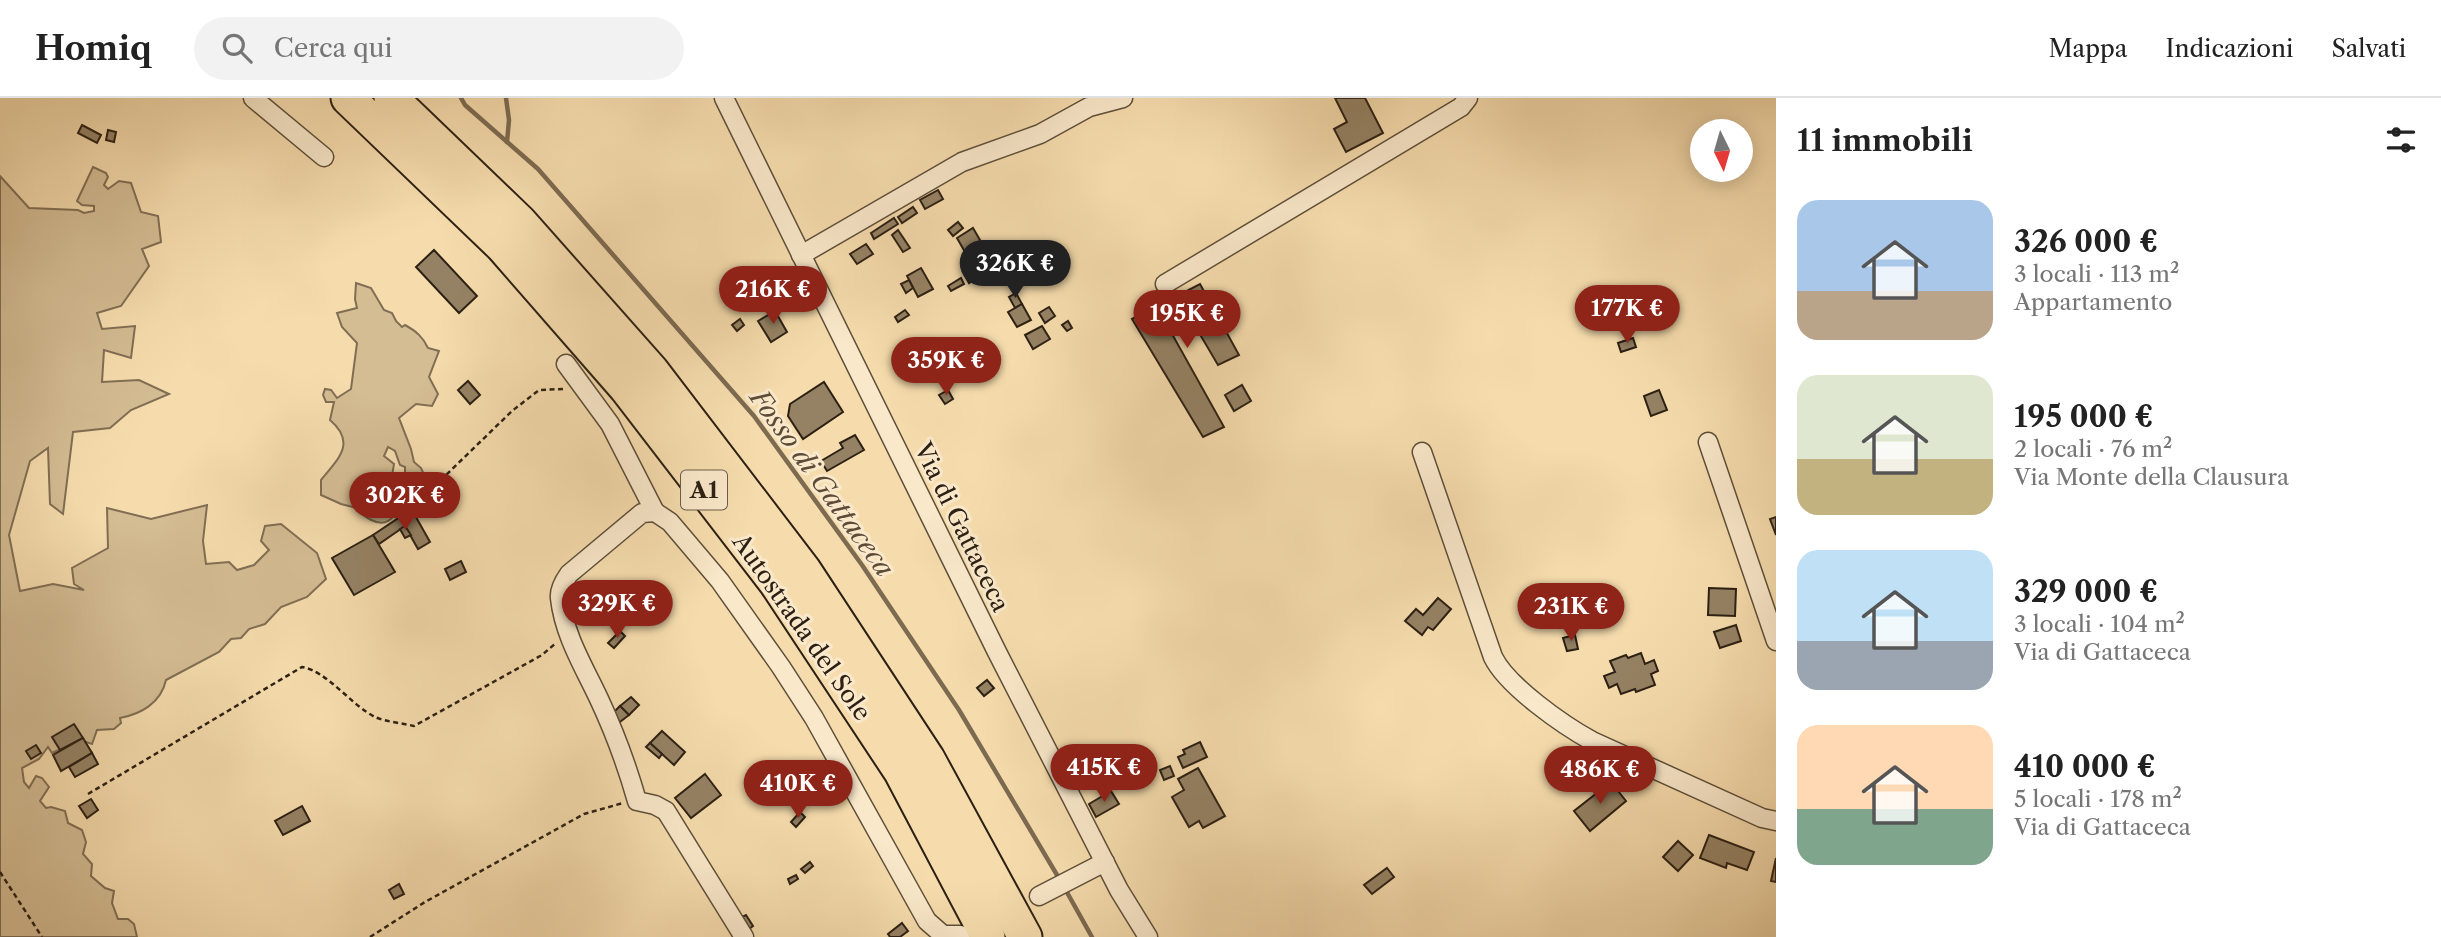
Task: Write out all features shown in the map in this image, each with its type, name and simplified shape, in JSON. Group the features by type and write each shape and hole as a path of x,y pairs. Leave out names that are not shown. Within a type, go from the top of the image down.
{"highway":[{"name":"Autostrada del Sole","path":"348,98 502,246 626,388 776,583 901,772 974,936"},
{"name":"Autostrada del Sole","path":"391,98 520,222 652,371 804,570 928,759 1026,937"}],"street":[{"path":"253,98 324,157"},
{"name":"Via di Gattaceca","path":"724,98 997,652 1105,862 1148,937"},
{"path":"801,255 962,162 1040,134 1089,107 1123,98"},
{"path":"1165,284 1461,107 1468,98"},
{"path":"566,364 610,424 655,512 670,522 720,581 781,667 814,718 927,921 943,935 974,936"},
{"path":"1707,442 1776,641"},
{"path":"1422,452 1493,657 1506,677 1566,725 1592,741 1762,818 1776,821"},
{"path":"655,512 642,513 569,574 559,595 568,635 610,722 626,761 637,802 655,805 666,811 744,937"},
{"path":"1038,896 1105,862"}],"path":[{"path":"438,514 439,485 444,477 512,411 538,390 585,389"},
{"path":"88,794 302,667 315,669 376,718 414,726 542,654 568,635"},
{"path":"370,937 425,902 584,814 611,805 637,802"},
{"path":"0,872 42,937"}],"shaded area":[{"path":"93,167 106,173 108,177 104,185 108,189 119,181 131,183 141,212 158,216 161,242 142,249 149,266 121,306 97,313 102,329 135,326 131,358 104,350 102,382 139,380 169,394 131,410 110,428 73,432 63,514 50,504 48,448 30,461 9,535 20,591 53,584 84,590 74,584 72,568 108,548 107,508 151,519 207,505 203,541 206,564 229,562 237,570 254,565 269,550 261,541 265,526 281,524 317,553 326,579 307,597 281,607 265,624 249,629 241,638 231,639 219,652 166,680 155,701 135,714 120,718 121,723 114,729 97,730 92,744 80,740 52,753 48,747 39,759 22,768 24,782 29,788 36,776 42,778 49,787 40,801 46,808 65,811 68,823 82,830 86,842 83,854 92,864 91,876 105,888 114,891 112,903 118,919 128,919 134,924 137,937 0,937 0,176 29,208 78,210 84,213 94,211 94,206 82,205 77,201"},
{"path":"356,283 371,288 384,310 392,313 402,327 405,325 413,330 428,348 439,351 429,377 438,394 432,406 416,404 399,418 414,462 421,468 430,487 429,496 422,498 405,481 405,467 400,465 395,451 388,447 384,456 394,464 392,476 400,507 391,519 380,523 371,520 357,508 321,495 321,480 338,458 344,444 338,428 330,420 334,402 326,402 323,395 325,389 331,390 337,398 351,389 357,343 342,327 337,313 357,308"}],"building":[{"path":"1335,98 1365,98 1383,133 1346,152 1334,129 1347,122"},
{"path":"82,125 101,135 97,143 78,133"},
{"path":"108,130 116,132 114,142 106,140"},
{"path":"938,190 943,199 925,209 920,200"},
{"path":"913,207 917,213 902,223 898,217"},
{"path":"894,218 898,224 874,239 871,233"},
{"path":"958,222 963,228 953,236 948,230"},
{"path":"973,228 998,271 981,280 957,238"},
{"path":"898,230 910,248 903,252 892,235"},
{"path":"866,244 873,254 857,264 850,254"},
{"path":"1063,248 1067,254 1061,258 1057,252"},
{"path":"434,250 477,296 459,313 416,267"},
{"path":"921,268 933,289 918,297 907,276"},
{"path":"976,270 979,277 969,283 965,276"},
{"path":"799,271 803,277 792,284 789,277"},
{"path":"961,278 964,284 951,291 948,286"},
{"path":"909,280 913,288 906,293 901,284"},
{"path":"1200,284 1239,355 1218,365 1188,314 1167,325 1224,427 1203,437 1132,319"},
{"path":"784,290 788,298 772,306 768,299"},
{"path":"1016,293 1022,304 1015,308 1009,297"},
{"path":"1022,304 1031,320 1017,327 1008,312"},
{"path":"1049,307 1055,316 1045,323 1039,313"},
{"path":"905,310 909,315 898,322 895,317"},
{"path":"775,311 787,332 771,342 758,321"},
{"path":"740,319 744,325 737,331 732,325"},
{"path":"1068,321 1072,328 1067,331 1062,325"},
{"path":"1042,326 1050,339 1033,349 1025,335"},
{"path":"1633,338 1636,347 1621,352 1618,343"},
{"path":"468,381 480,395 470,404 458,390"},
{"path":"824,382 843,412 803,439 788,416 790,404"},
{"path":"1242,385 1251,401 1234,411 1225,395"},
{"path":"948,390 953,399 945,404 939,395"},
{"path":"1659,390 1667,410 1651,416 1644,396"},
{"path":"855,435 864,450 827,471 821,461 843,448 840,443"},
{"path":"412,510 430,542 418,549 400,517"},
{"path":"400,517 405,526 379,544 373,535"},
{"path":"1776,517 1776,535 1770,519"},
{"path":"405,526 411,535 405,538 400,529"},
{"path":"373,535 395,572 354,595 332,558"},
{"path":"461,561 466,572 450,580 445,569"},
{"path":"1709,588 1736,589 1735,616 1708,615"},
{"path":"1438,598 1451,609 1433,630 1428,627 1422,635 1405,621 1416,609 1423,615"},
{"path":"1736,625 1741,641 1720,648 1714,632"},
{"path":"620,631 625,636 614,648 608,643"},
{"path":"1575,635 1578,649 1567,651 1563,638"},
{"path":"1641,653 1645,664 1654,660 1658,671 1651,674 1655,685 1621,694 1617,684 1609,688 1604,676 1615,672 1610,661"},
{"path":"987,680 994,688 984,696 977,688"},
{"path":"631,697 639,705 629,715 620,706"},
{"path":"620,706 629,715 620,722 612,714"},
{"path":"74,724 83,738 60,750 52,737"},
{"path":"662,731 685,752 674,765 650,743"},
{"path":"83,738 92,753 61,771 53,755"},
{"path":"1200,742 1207,757 1183,768 1178,757 1185,754 1183,750"},
{"path":"650,743 662,754 659,758 646,747"},
{"path":"36,745 41,753 31,759 26,751"},
{"path":"92,753 98,764 75,777 69,767"},
{"path":"787,766 796,776 788,784 778,774"},
{"path":"1170,766 1174,776 1164,780 1160,770"},
{"path":"1198,768 1225,816 1203,828 1199,821 1189,827 1172,797 1184,790 1178,779"},
{"path":"705,774 721,795 691,818 675,798"},
{"path":"1611,782 1626,801 1590,831 1574,811"},
{"path":"1111,791 1119,804 1096,817 1089,804"},
{"path":"91,799 98,810 87,818 79,806"},
{"path":"302,806 310,821 283,835 275,821"},
{"path":"800,812 805,817 796,827 791,822"},
{"path":"1709,835 1754,852 1747,870 1727,863 1726,868 1700,858"},
{"path":"1678,841 1693,855 1678,871 1663,857"},
{"path":"1776,858 1776,882 1771,881"},
{"path":"810,862 813,866 805,873 801,869"},
{"path":"1387,868 1394,877 1372,894 1364,885"},
{"path":"796,875 798,879 790,884 788,879"},
{"path":"399,884 404,894 394,899 389,890"},
{"path":"746,915 753,926 749,929 742,917"},
{"path":"902,923 908,931 900,937 890,937 888,934"}],"waterway":[{"name":"Fosso di Gattaceca","path":"461,98 465,105 538,169 754,416 862,565 959,710 1060,880"},
{"path":"506,98 509,120 507,142"},
{"name":"Fosso di Gattaceca","path":"1064,887 1092,937"}]}
